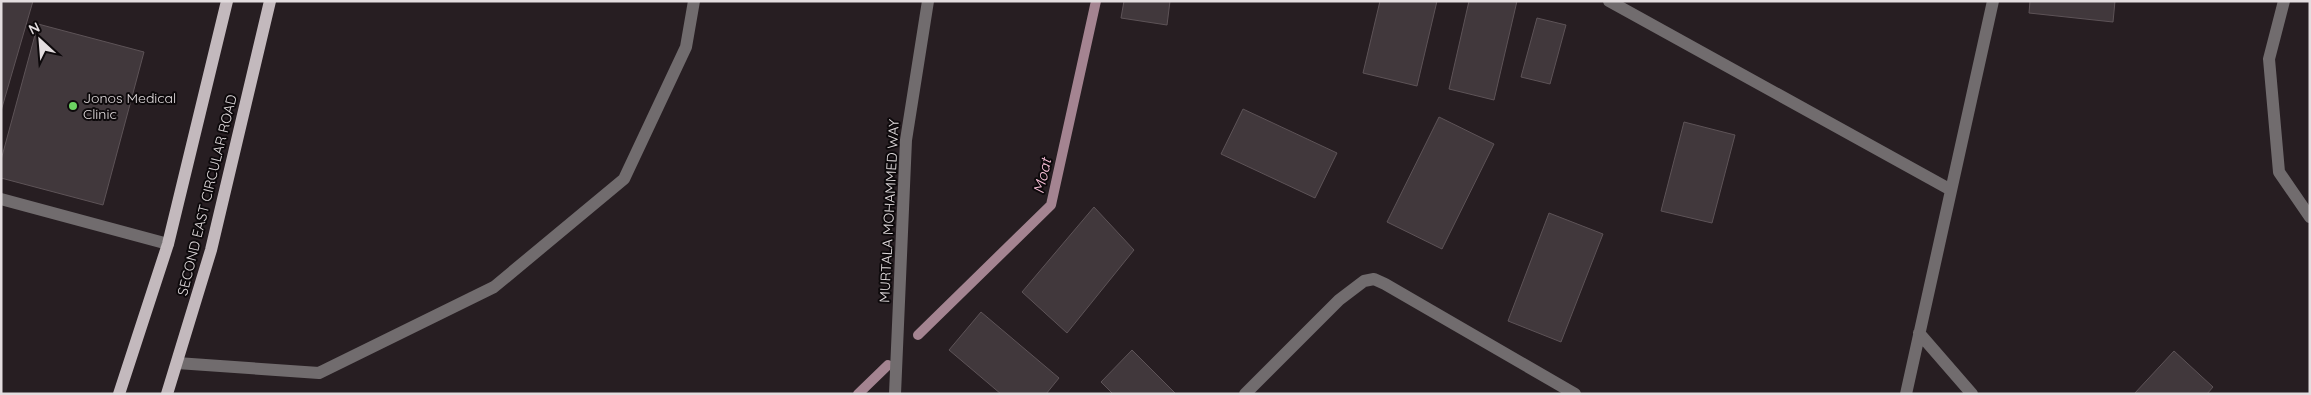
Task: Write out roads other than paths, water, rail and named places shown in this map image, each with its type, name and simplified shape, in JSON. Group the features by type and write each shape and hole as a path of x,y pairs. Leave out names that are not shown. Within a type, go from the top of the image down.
{"main road":[{"name":"SECOND EAST CIRCULAR ROAD","path":"120,394 168,244 227,1"},
{"name":"SECOND EAST CIRCULAR ROAD","path":"167,394 211,250 270,1"}],"street":[{"path":"177,363 319,373 494,287 624,179 686,48 694,1"},
{"name":"MURTALA MOHAMMED WAY","path":"895,394 906,140 928,1"},
{"path":"1609,1 1951,190"},
{"path":"1906,394 1992,1"},
{"path":"2284,1 2269,59 2279,172 2310,217"},
{"path":"1,199 168,244"},
{"path":"1245,394 1339,300 1364,281 1374,279 1575,394"},
{"path":"1919,333 1972,394"}],"waterway":[{"name":"Moat","path":"918,335 1051,205 1096,1"},
{"name":"Moat","path":"858,394 888,365"}],"place":[{"name":"Jonos Medical Clinic","path":"73,106"}]}
